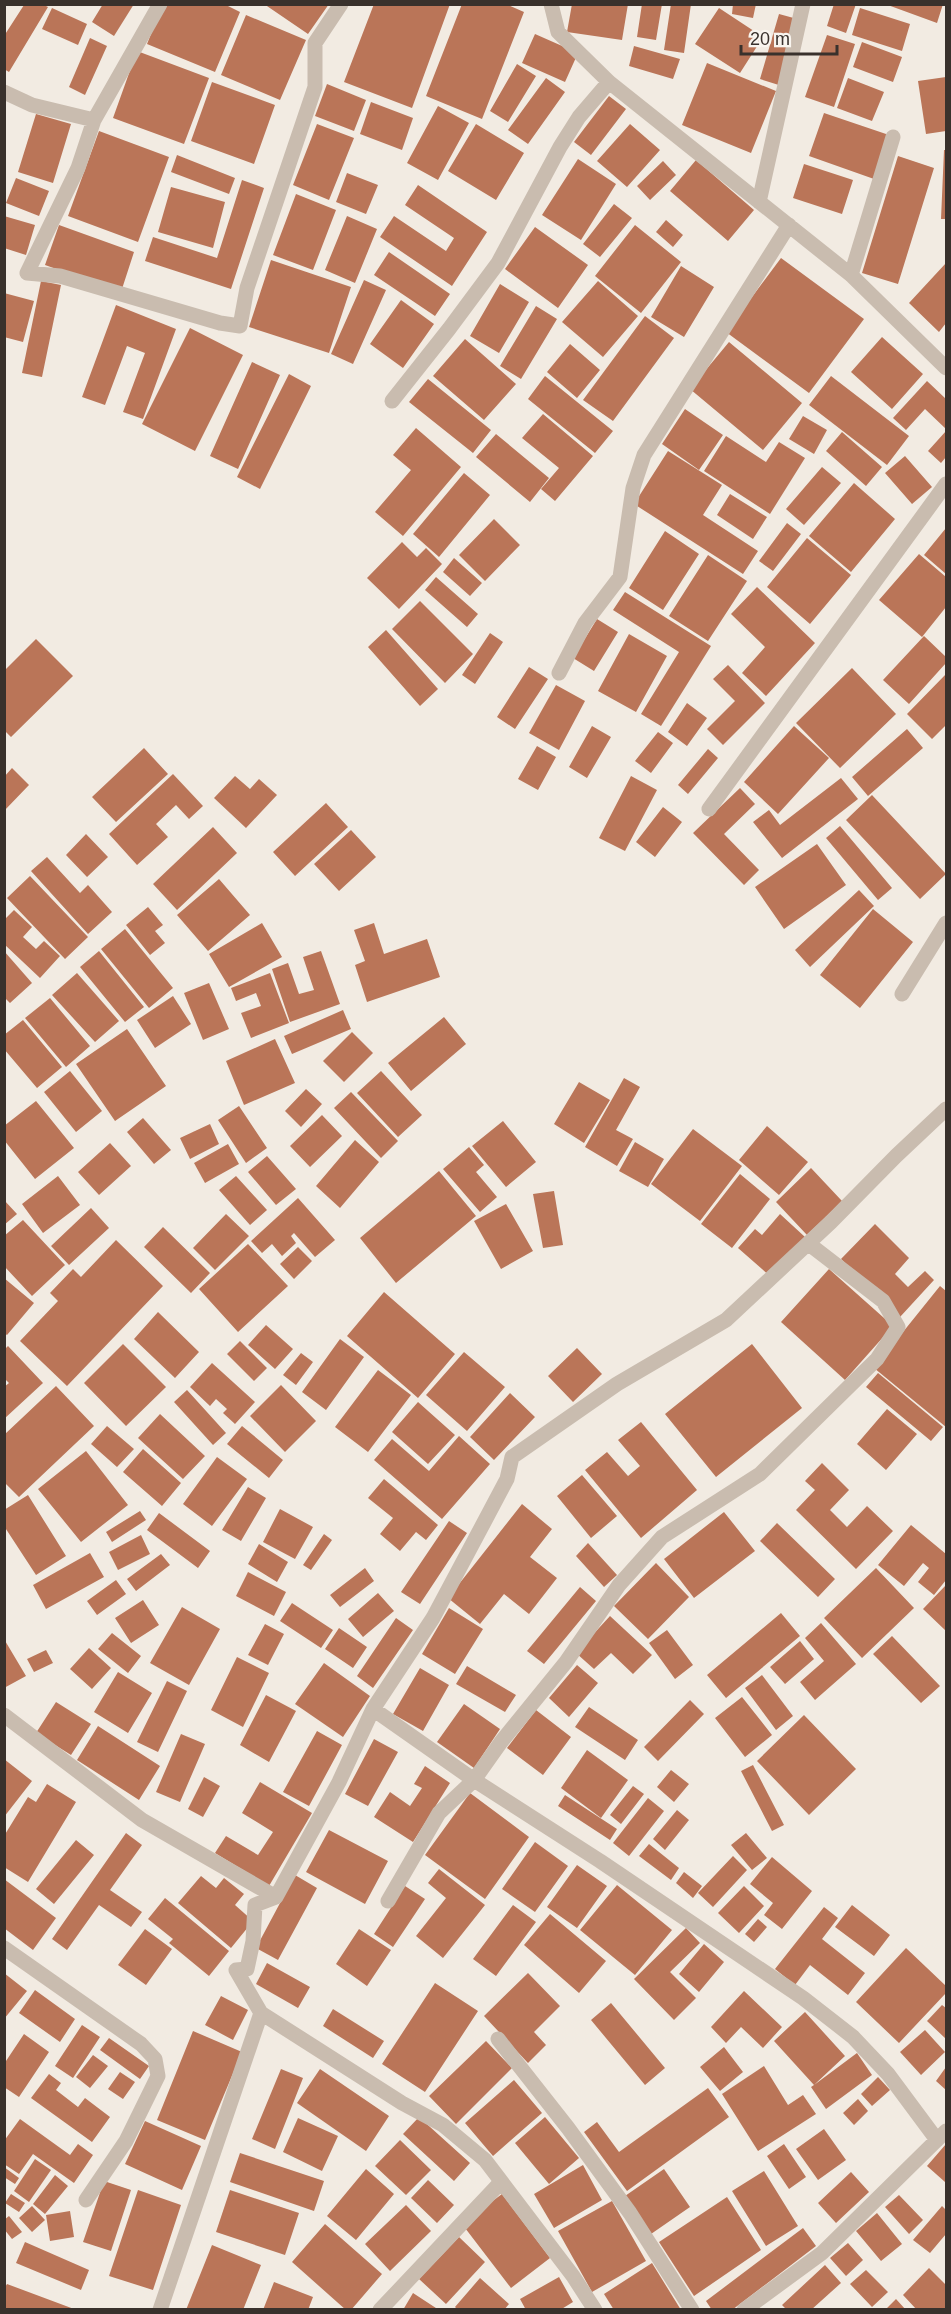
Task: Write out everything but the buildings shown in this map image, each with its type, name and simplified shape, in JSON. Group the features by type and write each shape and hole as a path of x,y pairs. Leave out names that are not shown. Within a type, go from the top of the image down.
{"street":[{"path":"160,4 94,120 78,168 27,273 60,276 220,324 240,326 247,288 315,87 315,44 341,4"},
{"path":"551,4 558,32 609,82 851,275 946,368"},
{"path":"759,202 803,4"},
{"path":"392,401 498,263 560,147 579,117 609,82"},
{"path":"4,92 32,105 94,120"},
{"path":"851,275 893,137"},
{"path":"559,673 585,623 620,577 633,488 644,455 789,225"},
{"path":"709,809 946,484"},
{"path":"902,994 946,924"},
{"path":"595,2310 573,2276 485,2160 443,2125 402,2103 261,2013 236,1970 247,1969 253,1941 255,1905 276,1897 339,1782 374,1709 433,1618 507,1479 512,1457 617,1384 726,1320 809,1244 896,1156 946,1112"},
{"path":"388,1901 440,1813 474,1780 501,1742 566,1662 619,1585 662,1537 760,1474 877,1359 898,1327 883,1301 809,1244"},
{"path":"374,1709 474,1780 600,1861 802,1998 853,2037 942,2135 822,2253 744,2310"},
{"path":"4,1715 39,1739 142,1820 276,1897"},
{"path":"4,1948 141,2044 155,2060 158,2076 126,2141 86,2200"},
{"path":"160,2310 261,2013"},
{"path":"498,2039 568,2128 630,2213 692,2310"},
{"path":"380,2310 501,2182"}]}
